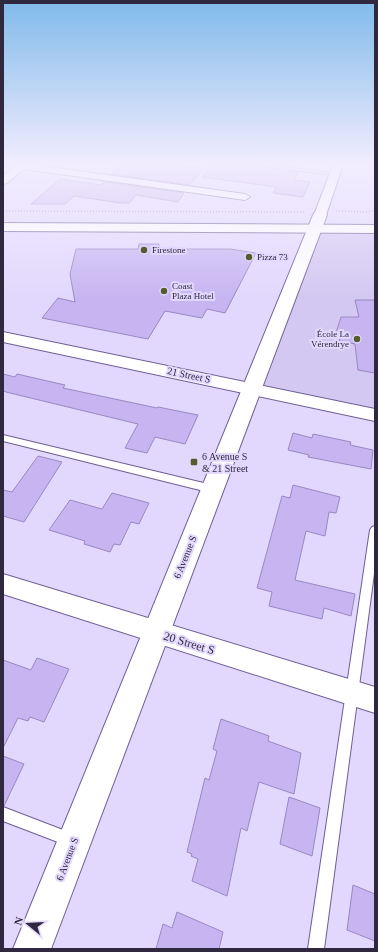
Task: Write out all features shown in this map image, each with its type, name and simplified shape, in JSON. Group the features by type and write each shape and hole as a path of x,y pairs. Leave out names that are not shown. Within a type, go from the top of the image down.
{"main road":[{"path":"3,216 225,215"},
{"path":"3,227 319,217 375,229"},
{"name":"6 Avenue S","path":"32,949 319,217"}],"street":[{"name":"6 Avenue S","path":"319,217 322,209"},
{"name":"21 Street S","path":"3,337 375,414"},
{"name":"20 Street S","path":"3,584 375,700"}],"lane":[{"path":"3,438 212,490"},
{"path":"316,949 375,530"},
{"path":"3,814 74,841"}],"path":[{"path":"3,211 319,217 375,210"}],"shaded area":[{"path":"315,228 375,229 375,415 252,389"}],"building":[{"name":"Coast Plaza Hotel","path":"139,244 159,244 159,249 230,249 256,253 225,313 207,309 202,318 165,311 148,339 42,318 58,298 75,302 70,274 76,249 138,249"},
{"name":"École La Vérendrye","path":"355,300 375,300 375,373 358,370 355,344 339,341 340,337 335,336 341,317 359,317"},
{"path":"3,374 15,377 17,374 65,385 63,388 198,415 185,444 155,437 147,453 125,448 138,424 3,391"},
{"path":"293,433 312,438 313,434 351,442 350,445 373,450 371,469 308,457 309,455 288,450"},
{"path":"38,456 62,462 24,522 3,516 3,490 12,492"},
{"path":"293,485 340,497 336,513 329,512 325,536 306,531 295,580 355,594 351,616 324,608 322,619 269,606 272,592 257,588 282,496 290,498"},
{"path":"112,493 149,503 139,524 131,522 120,545 114,544 110,552 84,544 85,541 49,530 70,500 102,509"},
{"path":"37,658 69,669 44,722 30,717 28,721 18,718 3,748 3,660 31,670"},
{"path":"221,719 269,736 268,741 301,753 294,794 259,782 247,831 241,828 227,896 192,881 198,859 191,856 192,854 187,852 205,778 209,780 217,751 213,749"},
{"path":"3,756 24,764 4,806 3,806"},
{"path":"289,797 320,808 312,856 280,844"},
{"path":"353,885 375,894 375,941 347,930"},
{"path":"177,912 223,932 219,949 156,949 163,924 172,928"}],"place":[{"name":"Firestone","path":"144,250"},
{"name":"Pizza 73","path":"249,257"},
{"name":"Coast Plaza Hotel","path":"164,291"},
{"name":"École La Vérendrye","path":"357,339"},
{"name":"6 Avenue S & 21 Street","path":"194,462"}]}
